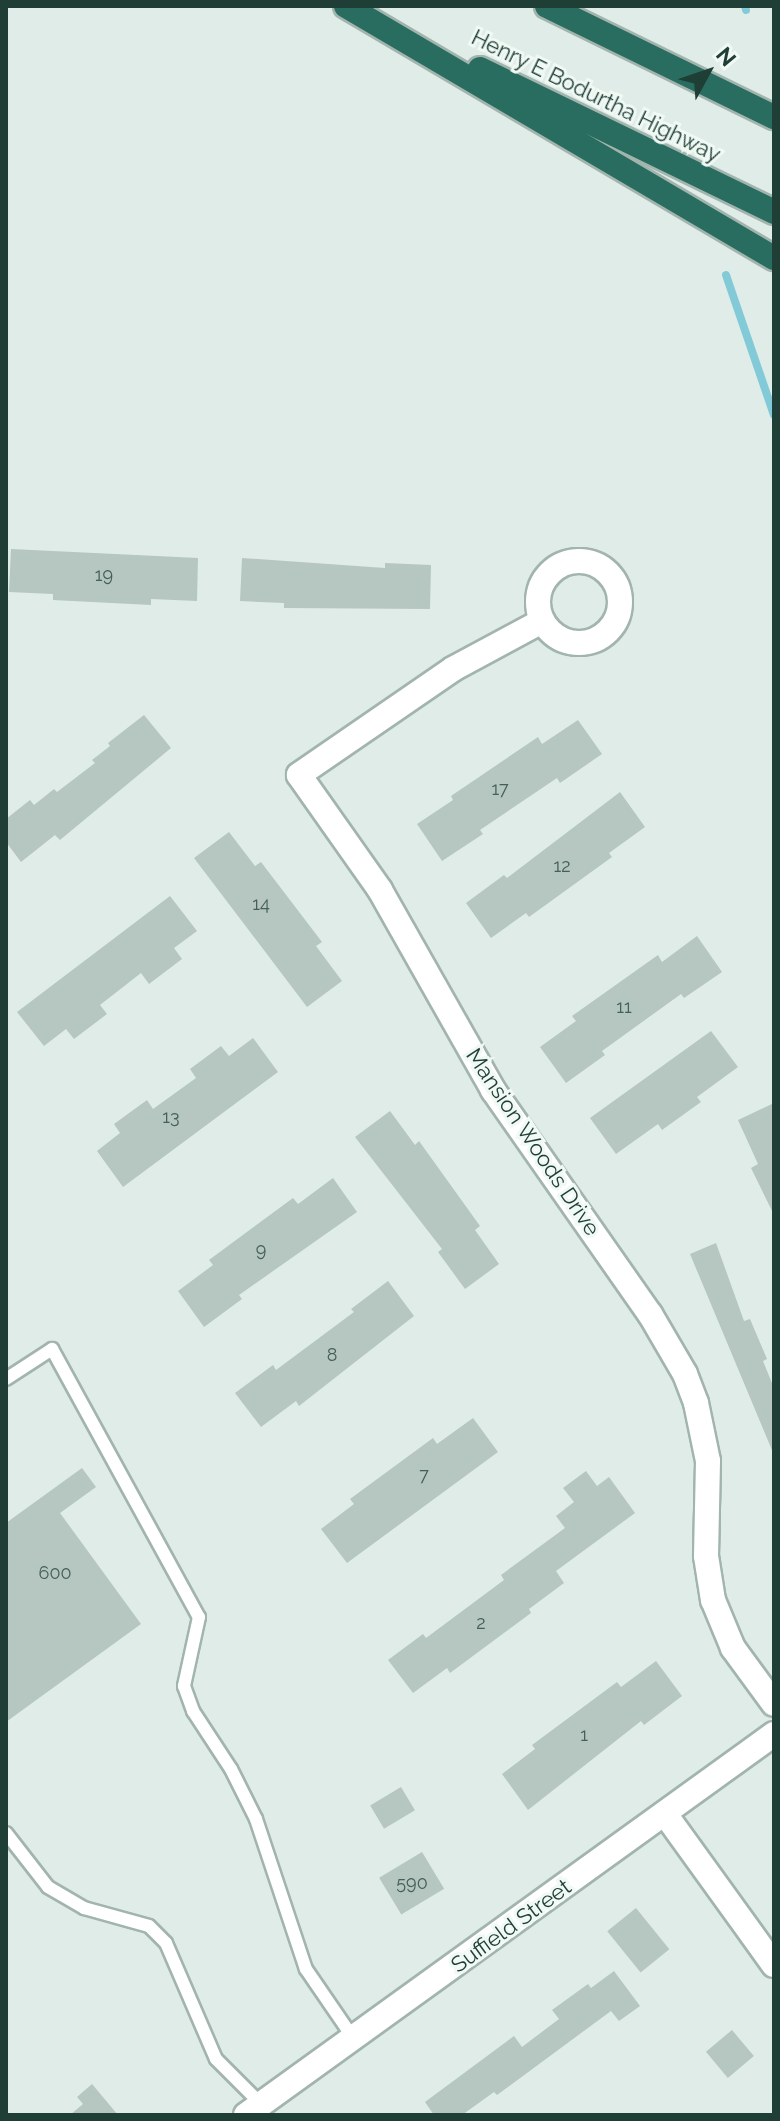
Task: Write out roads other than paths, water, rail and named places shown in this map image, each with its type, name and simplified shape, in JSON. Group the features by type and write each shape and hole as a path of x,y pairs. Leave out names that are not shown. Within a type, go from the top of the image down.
{"highway":[{"path":"346,6 774,258"},
{"name":"Henry E Bodurtha Highway","path":"353,6 774,212"},
{"path":"547,6 774,117"},
{"path":"661,62 774,108"}],"street":[{"name":"Mansion Woods Drive","path":"542,621 453,669 299,775 380,890 493,1090 650,1314 685,1374 696,1403 708,1461 706,1556 713,1600 733,1648 774,1704"},
{"name":"Suffield Street","path":"254,2110 774,1734"},
{"path":"665,1814 774,1965"}],"lane":[{"path":"6,1379 52,1349 199,1617 184,1686 193,1711 231,1769 256,1819 306,1969 354,2039"},
{"path":"6,1833 48,1887 84,1908 149,1926 166,1943 216,2059 254,2110"}],"waterway":[{"path":"745,6 746,10"},
{"path":"726,275 774,415"}]}
